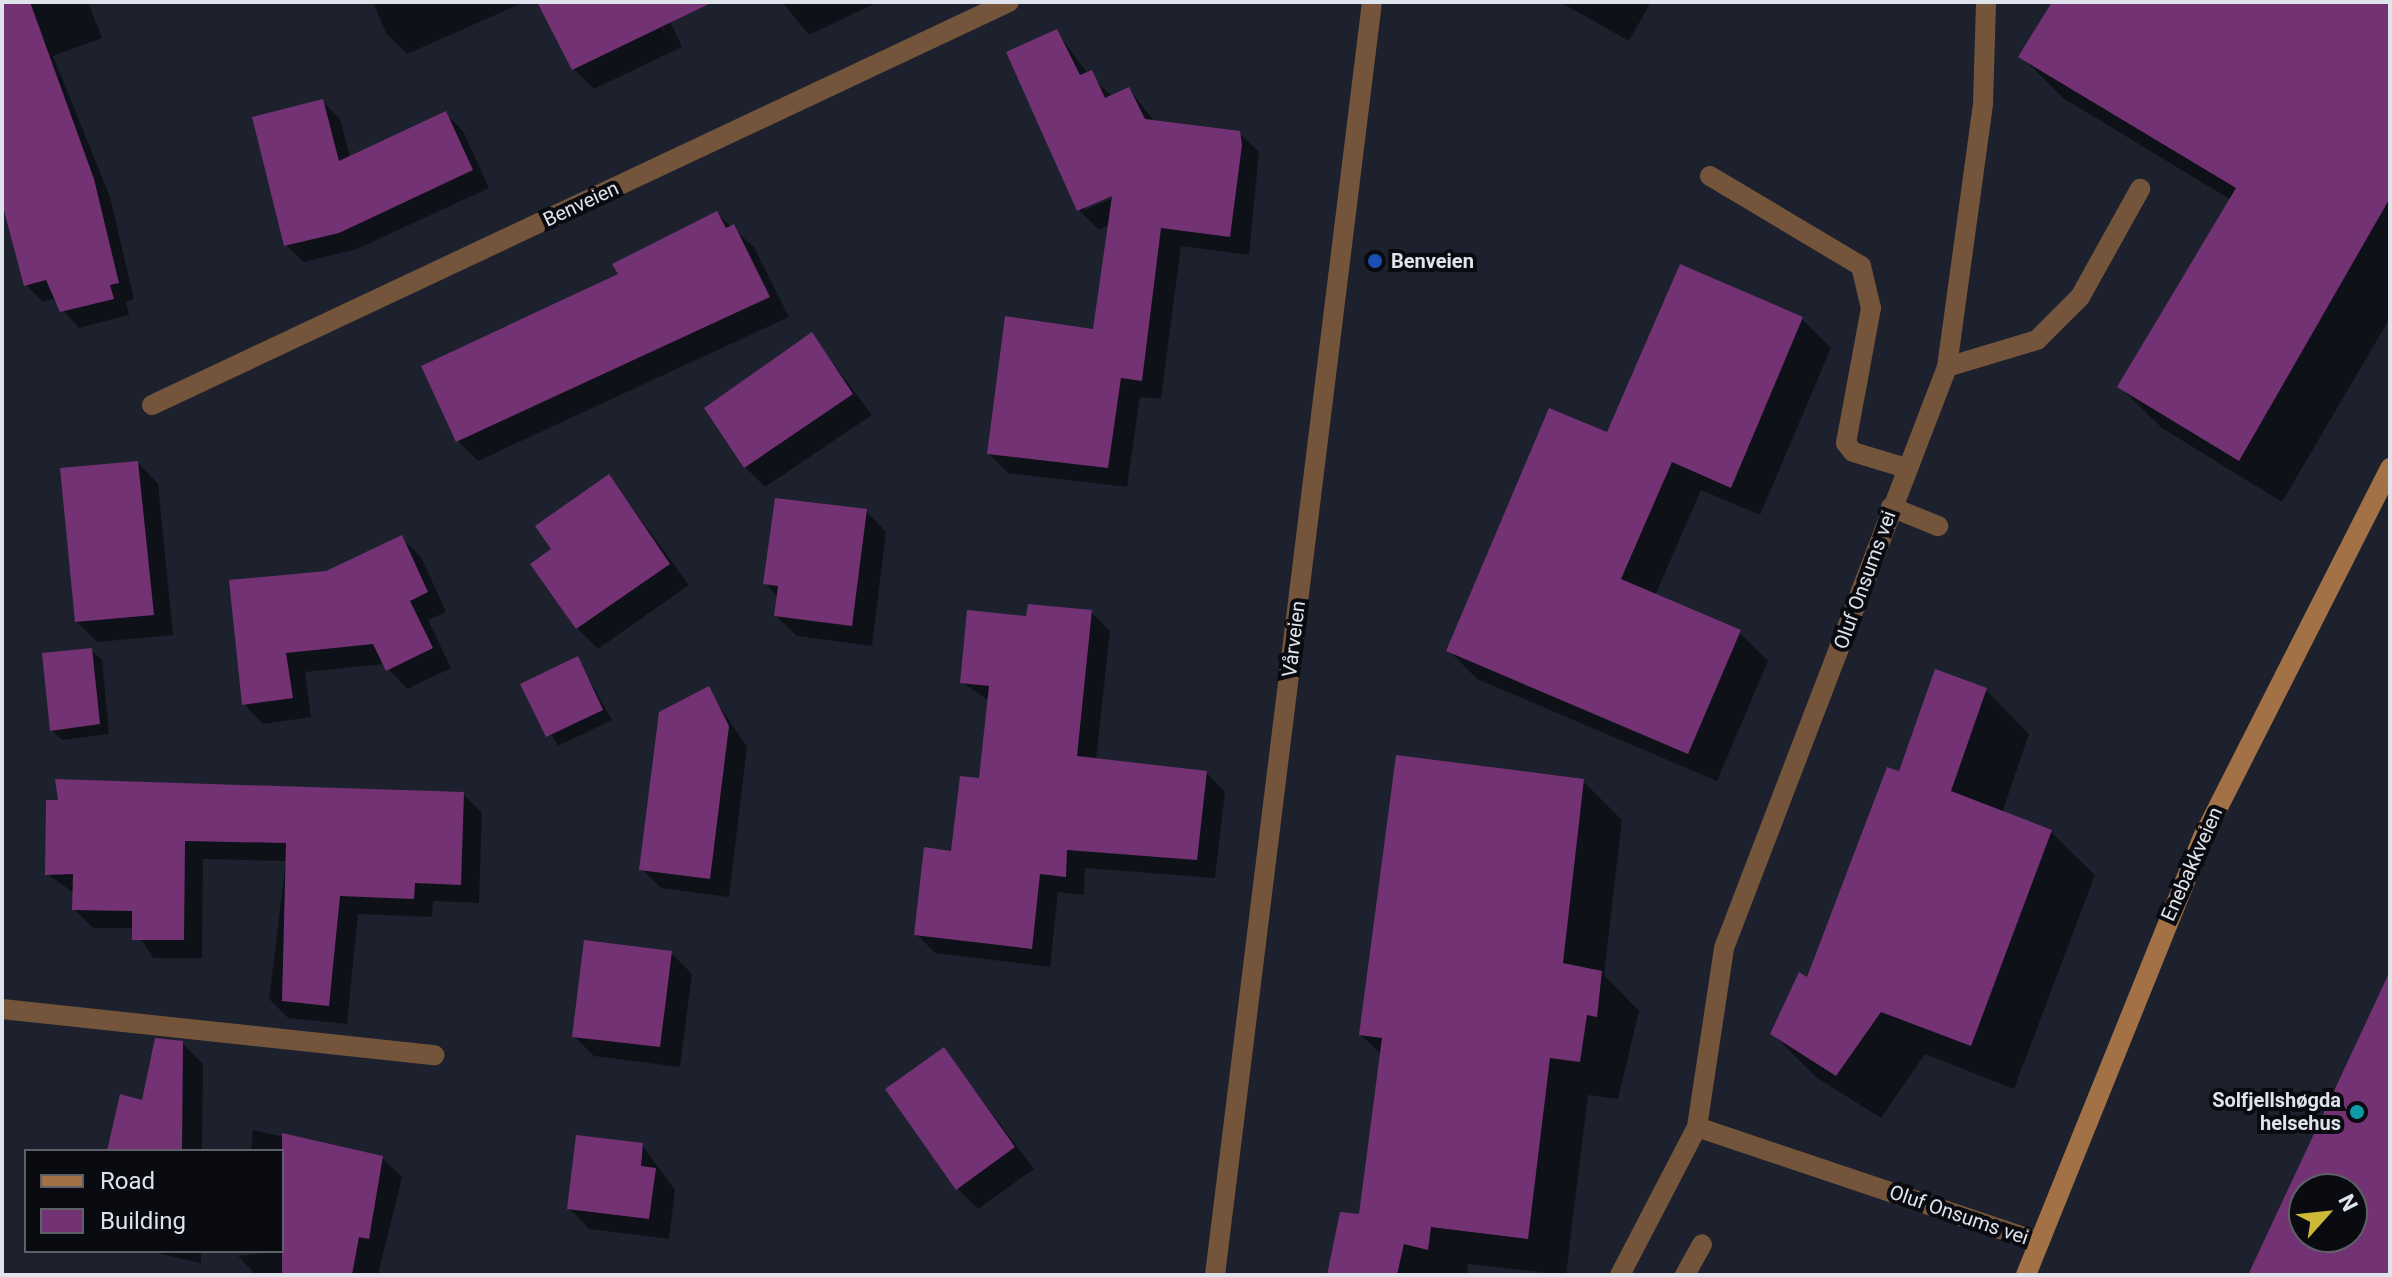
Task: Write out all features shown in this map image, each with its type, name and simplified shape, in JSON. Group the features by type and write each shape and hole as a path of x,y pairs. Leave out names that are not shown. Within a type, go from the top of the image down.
{"main road":[{"name":"Enebakkveien","path":"2026,1275 2203,837 2390,468"}],"street":[{"name":"Benveien","path":"152,405 1009,2"},
{"name":"Vårveien","path":"1215,1275 1372,2"},
{"name":"Oluf Onsums vei","path":"1620,1275 1697,1127 1724,948 1947,367 1960,309 1987,12"},
{"path":"1710,176 1861,266 1871,308 1846,443 1853,452 1906,468"},
{"path":"1947,367 2037,340 2080,297 2140,189"},
{"path":"1891,507 1938,526"},
{"path":"2,1009 435,1055"},
{"name":"Oluf Onsums vei","path":"1697,1127 2039,1242"},
{"path":"1685,1275 1702,1244"}],"building":[{"path":"2,2 30,2 94,179 119,283 110,285 114,299 60,312 46,280 24,286 2,203"},
{"path":"537,2 713,2 572,70"},
{"path":"2052,2 2390,2 2390,198 2239,461 2117,387 2236,188 2018,57"},
{"path":"1057,29 1080,75 1092,70 1105,98 1129,87 1145,119 1240,131 1242,145 1230,237 1161,228 1142,381 1121,378 1108,468 987,454 1005,316 1093,329 1112,196 1077,211 1006,52"},
{"path":"323,99 339,161 446,111 473,170 339,233 284,246 252,117"},
{"path":"717,211 726,228 734,224 770,297 456,442 421,366 618,274 612,264"},
{"path":"1680,264 1803,317 1731,488 1672,462 1621,579 1741,630 1688,754 1446,651 1549,408 1607,432"},
{"path":"812,332 853,394 744,468 704,408"},
{"path":"138,461 154,615 75,622 60,468"},
{"path":"609,474 670,564 576,629 530,564 551,549 535,526"},
{"path":"775,498 867,509 852,626 774,616 778,586 763,584"},
{"path":"402,535 428,592 410,601 433,648 386,671 373,644 286,653 293,698 242,705 229,580 326,571"},
{"path":"1028,604 1092,610 1077,756 1207,771 1197,860 1067,850 1066,877 1040,874 1032,949 914,935 924,847 951,851 960,776 979,778 989,686 960,683 967,610 1026,616"},
{"path":"92,648 100,724 50,731 42,653"},
{"path":"578,656 603,710 546,737 520,684"},
{"path":"1935,669 1987,688 1951,791 2052,830 1971,1046 1881,1012 1836,1076 1770,1034 1799,972 1807,977 1887,767 1899,771"},
{"path":"709,686 729,726 710,879 639,870 659,712"},
{"path":"1396,755 1584,779 1563,963 1602,971 1597,1017 1587,1015 1580,1062 1550,1058 1528,1239 1431,1227 1428,1250 1404,1244 1397,1275 1327,1275 1340,1212 1359,1214 1382,1038 1359,1035"},
{"path":"55,779 464,792 461,885 415,883 414,899 340,896 329,1006 282,1001 286,843 185,841 184,940 132,940 132,911 72,910 73,874 45,875 46,800 58,800"},
{"path":"584,940 672,951 660,1047 572,1037"},
{"name":"Solfjellshøgda helsehus","path":"2390,971 2390,1275 2248,1275 2288,1189 2288,1253 2368,1253 2368,1173 2296,1173"},
{"path":"155,1038 183,1041 182,1149 107,1149 120,1094 142,1100"},
{"path":"944,1047 1015,1147 956,1190 885,1089"},
{"path":"282,1133 383,1156 369,1239 359,1237 352,1275 282,1275"},
{"path":"576,1135 643,1143 641,1166 656,1168 649,1219 567,1209"}],"place":[{"name":"Benveien","path":"1375,261"},
{"name":"Solfjellshøgda helsehus","path":"2357,1112"}]}
